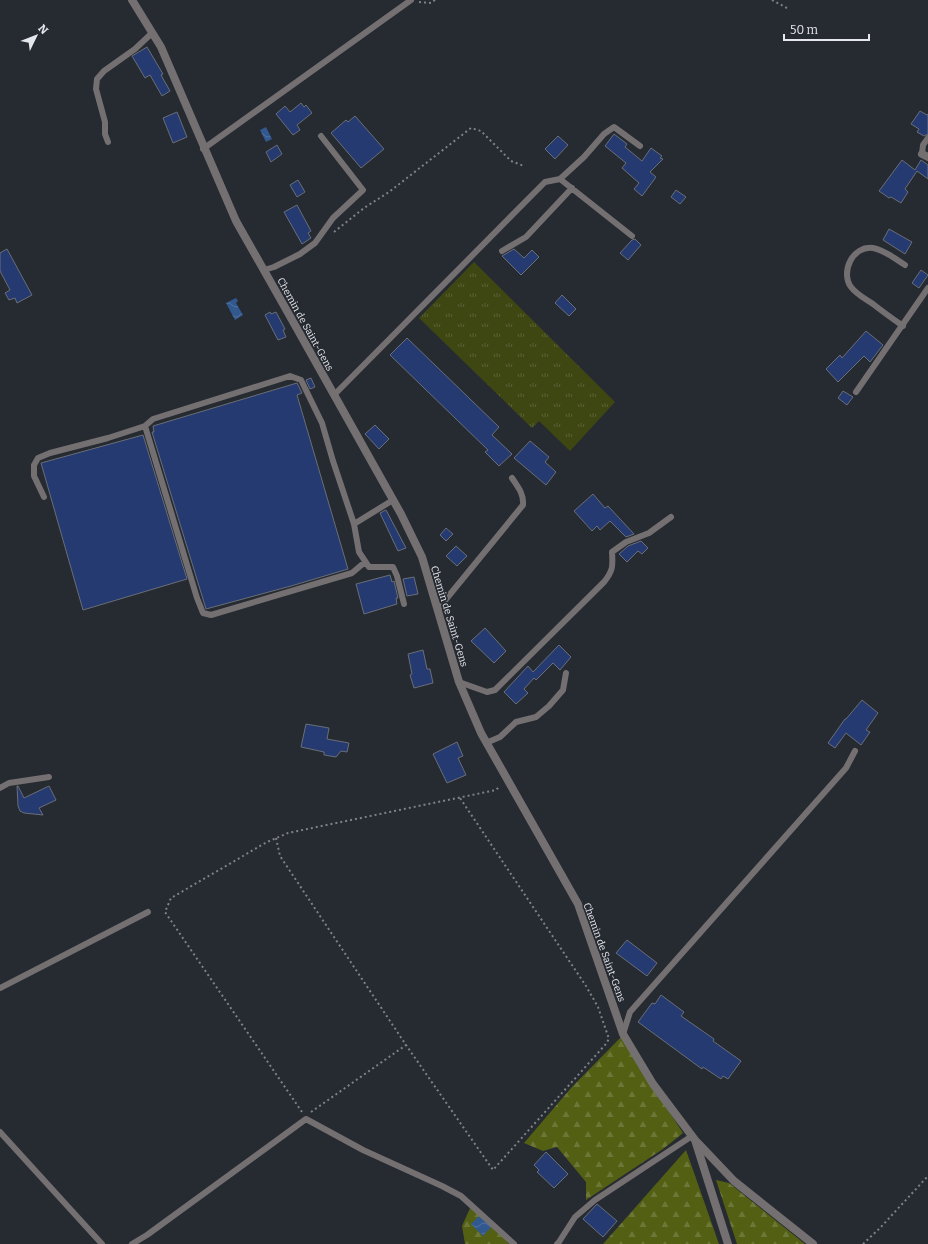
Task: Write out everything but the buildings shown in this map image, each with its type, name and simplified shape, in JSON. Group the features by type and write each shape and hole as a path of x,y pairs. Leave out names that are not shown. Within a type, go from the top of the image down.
{"street":[{"name":"Chemin de Saint-Gens","path":"132,0 161,47 203,148 236,221 392,500 422,557 459,682 486,743 578,904 623,1034 654,1084 694,1138 728,1244"},
{"path":"694,1138 734,1181 813,1244"}],"lane":[{"path":"203,148 411,0"},
{"path":"108,142 105,134 105,122 96,89 97,80 104,71 135,49 152,33"},
{"path":"334,396 545,182 560,179 584,157 604,134 614,127 640,146"},
{"path":"264,270 274,267 300,254 315,243 333,218 363,190 321,136"},
{"path":"925,155 923,146 928,138"},
{"path":"560,179 632,236"},
{"path":"502,251 526,237 572,188"},
{"path":"903,326 851,287 847,279 847,270 850,261 859,250 872,248 888,253 905,265"},
{"path":"856,392 928,288"},
{"path":"44,497 34,476 34,465 38,458 50,453 108,438 145,426 153,419 290,376 301,380 322,423 354,524 359,552 369,567 393,567 397,576 404,604"},
{"path":"145,426 197,598 204,613 211,615 352,572 365,562"},
{"path":"438,609 523,505 524,498 520,489 512,478"},
{"path":"354,524 392,500"},
{"path":"459,682 487,692 495,690 604,582 611,573 613,564 612,552 626,542 649,533 671,517"},
{"path":"486,743 500,737 516,722 536,717 549,706 563,690 566,673"},
{"path":"623,1034 630,1012 846,768 855,751"},
{"path":"0,788 9,783 48,777"},
{"path":"0,988 148,912"},
{"path":"132,1244 147,1235 306,1119 363,1150 461,1196 514,1244"},
{"path":"0,1132 102,1244"},
{"path":"557,1244 575,1218 595,1200 694,1138"}],"path":[{"path":"415,0 423,3 431,3 435,0"},
{"path":"772,0 786,8"},
{"path":"331,236 364,208 389,192 471,128 481,131 511,161 524,166"},
{"path":"406,1045 309,1113 306,1119 165,912 171,898 267,842 288,833 496,790 506,779"},
{"path":"276,838 280,856 406,1045 493,1170 609,1039 598,1008 586,986 460,798"},
{"path":"863,1244 880,1228 928,1176"}],"green space":[{"path":"474,262 615,402 570,451 539,421 532,428 419,318"},
{"path":"621,1037 683,1133 663,1149 586,1200 586,1182 557,1147 543,1151 524,1143 571,1088"},
{"path":"686,1150 719,1244 603,1244"},
{"path":"716,1180 729,1183 805,1244 737,1244"},
{"path":"471,1206 509,1244 465,1244 462,1226"}],"water":[{"path":"266,127 272,139 266,142 260,130"},
{"path":"236,298 238,301 236,303 243,315 235,320 226,303"},
{"path":"480,1215 492,1226 483,1236 471,1224"}]}
